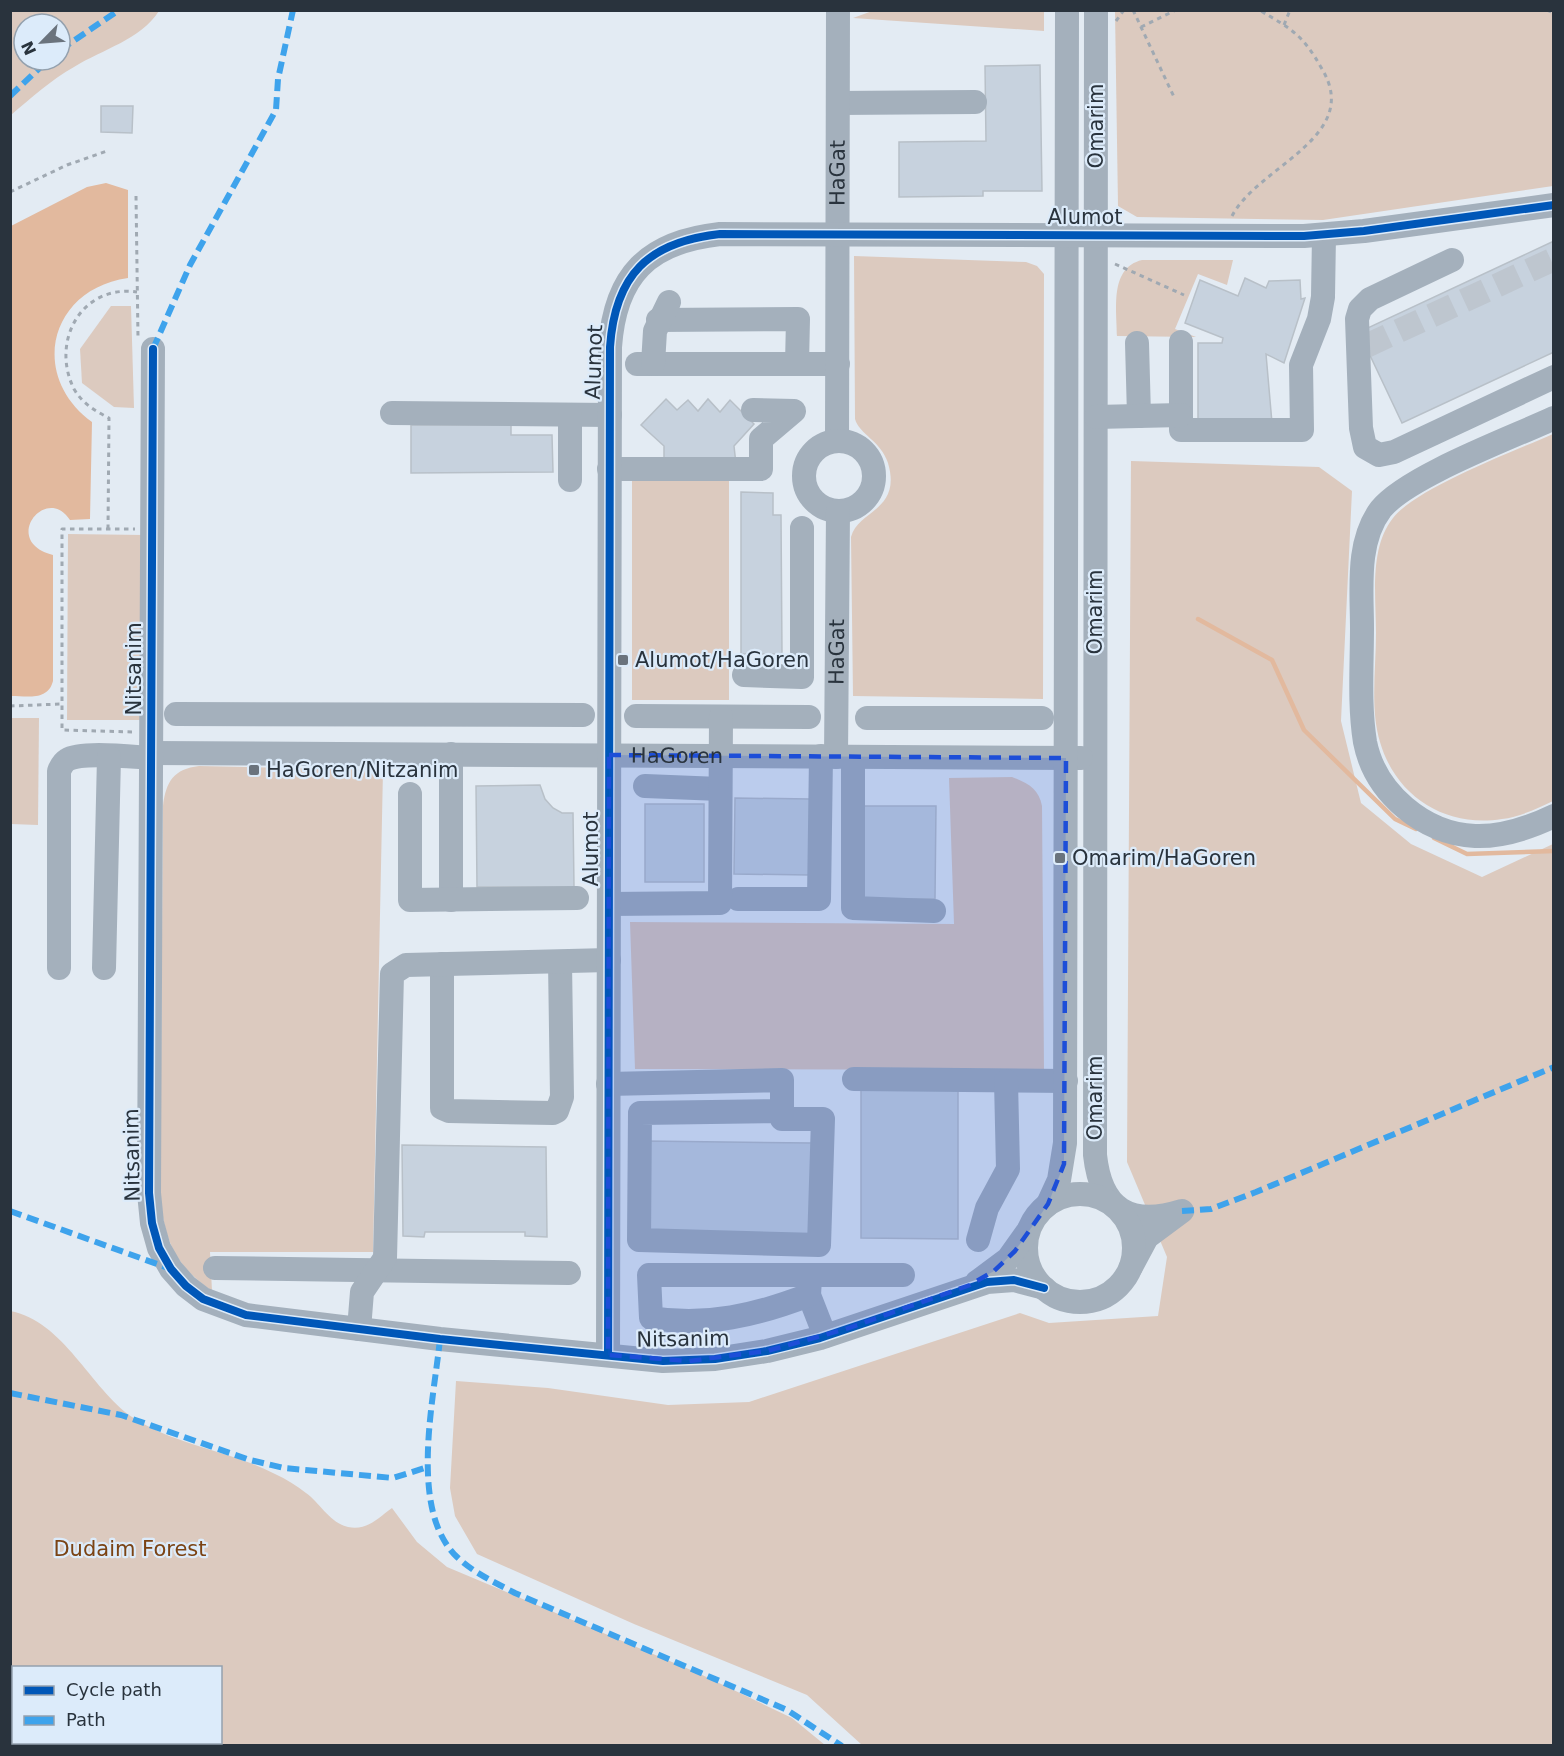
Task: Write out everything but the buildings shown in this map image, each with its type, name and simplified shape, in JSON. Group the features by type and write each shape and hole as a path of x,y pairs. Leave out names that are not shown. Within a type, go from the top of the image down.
{"street":[{"name":"HaGat","path":"837,441 838,10"},
{"name":"Omarim","path":"1048,1204 1064,1164 1066,1081 1067,10"},
{"name":"Omarim","path":"1096,10 1095,1155 1100,1180 1111,1202 1117,1208"},
{"path":"838,103 975,102"},
{"name":"Alumot","path":"608,1355 610,347 616,303 637,268 652,254 671,244 694,237 720,234 1067,235 1096,245 1222,236 1324,235 1554,205"},
{"path":"1181,342 1182,430 1302,430 1301,365 1321,308 1324,235"},
{"path":"1452,260 1364,303 1358,316 1362,348 1361,435 1369,451 1379,455 1394,452 1554,377"},
{"path":"797,364 798,319 663,311 645,364 797,364 838,364"},
{"path":"1137,343 1139,416"},
{"name":"Nitsanim","path":"153,349 149,1193 152,1223 159,1248 171,1269 186,1286 203,1299 224,1309 258,1317 440,1340 663,1361 715,1359 768,1351 825,1336 970,1285 1014,1280 1044,1288"},
{"path":"609,470 761,469 761,439 794,411 753,410"},
{"path":"392,413 609,416"},
{"path":"570,415 570,480"},
{"path":"1096,417 1181,415"},
{"path":"1466,418 1482,451"},
{"path":"1554,418 1406,487 1381,509 1368,535 1362,577 1362,711 1366,744 1377,773 1394,798 1417,817 1444,830 1474,836 1507,833 1554,816"},
{"path":"837,441 851,443 862,450 870,461 874,475 872,488 865,500 854,508 838,511 827,509 816,502 807,491 804,477 806,464 813,453 824,444 837,441"},
{"name":"HaGat","path":"837,757 838,511"},
{"path":"744,675 802,677 802,528"},
{"path":"802,622 837,622"},
{"path":"176,714 583,715"},
{"path":"295,714 295,754"},
{"path":"451,900 460,754 468,715"},
{"path":"636,716 809,717"},
{"path":"609,904 720,903 720,717"},
{"path":"867,718 1042,718"},
{"path":"952,718 952,757"},
{"name":"HaGoren","path":"59,968 59,771 61,765 71,758 109,757 152,748 295,754 1095,758"},
{"path":"104,968 109,757"},
{"path":"738,899 819,899 837,757"},
{"path":"837,757 853,908 934,911"},
{"path":"645,786 720,789"},
{"path":"410,794 410,900 577,898"},
{"path":"359,1329 362,1292 385,1258 393,974 406,965 609,960"},
{"path":"442,964 442,1108 448,1111 553,1113 558,1111 562,1097 560,962"},
{"path":"854,1079 1066,1081"},
{"path":"608,1084 782,1080 782,1111 782,1119 823,1119 819,1245 639,1240 640,1113 782,1111"},
{"path":"978,1240 987,1208 1008,1169 1006,1081"},
{"path":"691,1082 691,1112"},
{"path":"1078,1193 1099,1197 1117,1208 1129,1215 1144,1218 1182,1211 1147,1237 1131,1267 1113,1292 1093,1301 1072,1302 1044,1288 1031,1271 1028,1260 1029,1229 1040,1211 1048,1204 1078,1193"},
{"path":"1117,1208 1124,1215 1133,1235 1131,1267"},
{"name":"Nitsanim","path":"970,1285 1001,1265 1015,1251 1029,1229"},
{"path":"215,1268 569,1273"},
{"path":"810,1285 769,1309 730,1319 671,1321 651,1318 649,1275 810,1285 903,1275"},
{"path":"810,1285 825,1336"}],"path":[{"path":"1133,10 1174,97"},
{"path":"1140,27 1176,10"},
{"path":"1222,236 1237,206 1311,141 1329,119 1333,100 1328,78 1310,48 1295,31 1259,10"},
{"path":"1284,24 1290,10"},
{"path":"1548,11 1554,13"},
{"path":"10,192 67,165 107,151"},
{"path":"136,196 138,348 153,349"},
{"path":"1096,245 1184,295"},
{"path":"108,529 109,418 88,406 74,389 68,369 67,347 72,326 84,308 100,296 122,290 137,292"},
{"path":"152,748 62,730 62,529 153,529"},
{"path":"10,706 62,704"}],"highlighted area":[{"path":"609,755 1066,758 1064,1164 1048,1204 1015,1251 994,1271 970,1285 846,1329 767,1351 689,1361 608,1355"}],"green space":[{"path":"11,10 159,10 151,21 131,37 72,69 72,12 12,12 12,72 66,72 11,115"},
{"path":"875,10 1044,11 1044,31 853,18"},
{"path":"1115,11 1553,11 1553,186 1323,220 1137,217 1118,206"},
{"path":"854,256 1026,262 1037,266 1044,274 1043,699 853,696 851,537 855,528 884,500 889,491 891,479 885,455 855,419"},
{"path":"1142,260 1233,260 1227,285 1198,274 1175,329 1196,337 1117,336 1116,303 1120,281 1131,264"},
{"path":"111,306 131,306 134,408 114,407 82,383 80,349"},
{"path":"1553,434 1553,801 1509,818 1481,821 1443,813 1411,793 1398,778 1380,742 1375,716 1374,688 1375,589 1380,544 1393,518 1405,506 1422,495 1467,471"},
{"path":"1131,461 1319,467 1352,491 1341,721 1361,803 1411,844 1482,877 1553,844 1553,1745 862,1745 807,1695 634,1624 477,1554 455,1516 450,1488 456,1381 548,1388 668,1405 749,1402 1020,1313 1049,1323 1158,1316 1167,1257 1127,1162"},
{"path":"632,476 729,476 729,700 632,700"},
{"path":"68,534 144,535 143,720 67,720"},
{"path":"11,718 39,718 38,825 11,824"},
{"path":"199,766 383,770 373,1252 210,1252 212,1291 189,1272 174,1252 165,1228 160,1199 163,806 166,790 177,773"},
{"path":"1012,777 1032,787 1041,800 1042,806 1044,1070 635,1069 630,922 954,924 949,778"},
{"name":"Dudaim Forest","path":"10,1311 29,1317 46,1328 76,1357 117,1405 149,1427 279,1476 311,1497 330,1517 348,1527 367,1525 392,1508 417,1542 447,1567 698,1673 792,1718 825,1745 11,1745"}],"shaded area":[{"path":"106,183 128,190 128,278 101,285 80,299 65,316 57,336 55,359 60,381 72,403 92,422 90,519 70,520 60,510 50,508 40,511 33,519 29,528 30,539 38,548 53,555 53,681 47,692 42,695 11,696 11,226 87,187"}],"waterway":[{"path":"1198,619 1272,660 1304,730 1395,819 1416,829"},
{"path":"1434,838 1467,854 1554,851"}],"tunnel":[{"path":"1366,346 1554,259"}],"marked path":[{"path":"72,42 119,10"},
{"path":"153,349 190,265 276,110 278,79 293,10"},
{"path":"10,96 35,72"},
{"path":"1182,1211 1211,1209 1256,1192 1554,1067"},
{"path":"10,1211 171,1269"},
{"path":"440,1339 430,1422 429,1483 433,1512 442,1537 457,1557 477,1573 515,1593 787,1710 842,1746"},
{"path":"10,1393 121,1415 250,1460 284,1468 393,1478 428,1467"}],"cycle path":[{"path":"608,1355 610,347 619,300 628,282 640,266 655,254 673,245 695,238 720,234 1304,236 1364,231 1554,205"},
{"path":"153,349 149,1193 152,1223 159,1248 171,1269 186,1286 203,1299 246,1315 440,1339 663,1361 715,1359 767,1351 820,1338 987,1282 1014,1280 1044,1288"}],"place":[{"name":"Alumot/HaGoren","path":"623,660"},
{"name":"HaGoren/Nitzanim","path":"254,770"},
{"name":"Omarim/HaGoren","path":"1060,858"}]}
